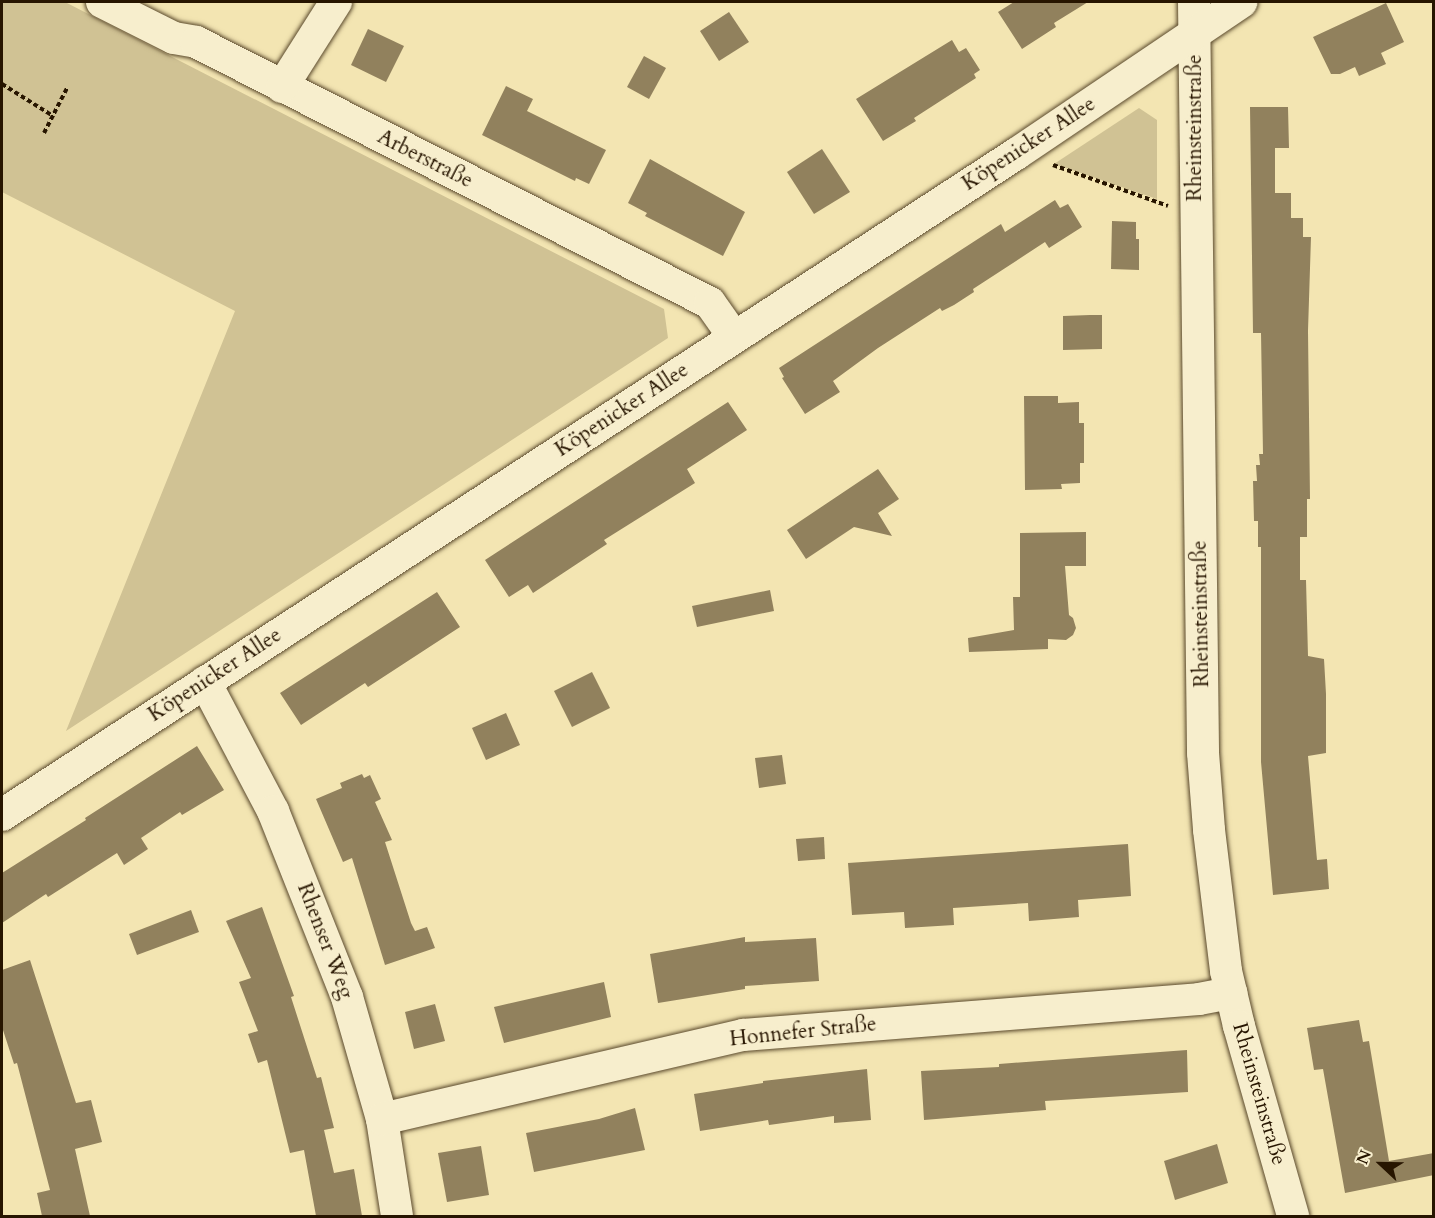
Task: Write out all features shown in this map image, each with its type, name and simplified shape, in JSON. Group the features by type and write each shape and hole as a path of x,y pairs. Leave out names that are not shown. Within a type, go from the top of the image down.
{"street":[{"name":"Arberstraße","path":"102,2 174,38 195,42 710,303 734,337"},
{"path":"282,87 336,2"},
{"name":"Rheinsteinstraße","path":"1194,2 1203,753 1213,871 1231,993 1293,1216"},
{"name":"Köpenicker Allee","path":"2,815 1035,141 1241,2"},
{"name":"Rhenser Weg","path":"205,682 273,811 313,907 350,1006 382,1119 397,1216"},
{"name":"Honnefer Straße","path":"382,1119 742,1035 1199,999 1231,993"}],"path":[{"path":"2,84 53,116"},
{"path":"44,133 67,88"},
{"path":"1035,141 1051,164 1196,216"}],"shaded area":[{"path":"2,2 65,2 664,309 668,338 66,731 235,311 2,192"},
{"path":"1139,108 1157,120 1157,199 1054,164"}],"building":[{"path":"1014,2 1088,2 1054,23 1056,27 1022,49 998,12"},
{"path":"1386,3 1404,42 1381,53 1386,64 1359,76 1355,67 1340,74 1331,74 1313,37"},
{"path":"729,12 749,42 719,61 700,31"},
{"path":"368,29 404,46 386,82 351,65"},
{"path":"952,40 959,52 966,48 980,70 974,74 976,78 914,118 916,121 883,141 856,99"},
{"path":"644,56 666,68 649,99 627,87"},
{"path":"506,86 533,99 527,111 606,150 589,184 576,178 575,181 482,135"},
{"path":"1250,107 1288,107 1289,148 1275,148 1275,193 1291,193 1291,218 1303,218 1303,237 1311,237 1308,331 1310,499 1307,499 1307,537 1300,537 1300,580 1306,580 1308,656 1324,659 1326,694 1326,753 1308,756 1317,860 1327,859 1329,889 1273,895 1261,762 1261,547 1258,547 1258,521 1254,521 1253,481 1257,481 1256,465 1260,465 1259,454 1263,454 1261,333 1253,333"},
{"path":"822,149 850,192 814,214 787,172"},
{"path":"650,159 745,212 723,256 645,216 647,213 628,203"},
{"path":"1055,200 1060,208 1068,204 1082,227 1049,248 1045,242 973,289 974,292 954,305 942,311 940,308 878,348 833,381 840,392 805,414 782,378 784,377 779,368 1001,224 1005,232"},
{"path":"1112,221 1136,222 1136,239 1139,239 1139,270 1111,269"},
{"path":"1102,315 1102,349 1063,350 1063,316"},
{"path":"1024,396 1058,396 1058,403 1079,402 1079,423 1084,423 1084,463 1080,463 1080,483 1061,484 1062,489 1025,490"},
{"path":"728,402 747,430 687,469 695,483 604,540 607,544 533,593 528,585 509,597 485,560"},
{"path":"878,469 899,499 878,513 892,536 854,527 806,559 787,530"},
{"path":"1086,532 1086,566 1065,566 1069,615 1073,618 1076,628 1073,635 1066,640 1048,639 1048,649 969,652 968,638 1014,630 1013,597 1020,597 1020,533"},
{"path":"770,590 774,611 697,627 692,606"},
{"path":"437,592 460,627 368,687 365,683 301,725 280,693"},
{"path":"592,672 610,708 572,727 554,691"},
{"path":"506,713 520,745 486,760 472,728"},
{"path":"197,746 224,790 182,815 180,812 141,838 148,849 124,865 117,853 48,897 46,894 2,923 2,873"},
{"path":"782,755 786,784 759,788 755,758"},
{"path":"362,774 364,778 370,775 381,799 375,802 392,840 385,842 411,923 415,931 427,927 435,948 385,965 352,858 343,862 316,799 342,788 340,783"},
{"path":"824,837 825,859 798,861 796,839"},
{"path":"1128,844 1131,896 1078,900 1079,917 1029,921 1028,903 953,908 954,925 905,928 904,912 852,915 848,863"},
{"path":"262,907 294,996 291,997 317,1078 321,1077 334,1128 324,1130 334,1173 354,1169 362,1216 316,1216 304,1150 290,1153 267,1060 258,1063 248,1034 258,1031 239,982 251,978 226,921"},
{"path":"191,910 199,932 137,955 129,934"},
{"path":"745,937 745,942 816,938 819,981 745,986 745,989 658,1003 650,954"},
{"path":"30,960 76,1103 91,1100 102,1142 75,1149 90,1216 42,1216 37,1193 50,1190 17,1063 14,1064 2,1027 2,970"},
{"path":"604,982 611,1017 504,1043 494,1007"},
{"path":"435,1004 445,1041 414,1049 405,1012"},
{"path":"1359,1020 1363,1042 1369,1041 1389,1161 1434,1153 1434,1175 1345,1193 1323,1069 1314,1070 1307,1028"},
{"path":"1187,1050 1188,1092 1045,1101 1046,1110 924,1120 921,1071 999,1067 999,1064"},
{"path":"867,1069 871,1120 834,1123 834,1116 769,1125 768,1120 700,1131 694,1094 763,1083 763,1081"},
{"path":"635,1108 645,1150 534,1172 526,1133 599,1119"},
{"path":"1217,1144 1228,1183 1175,1200 1164,1161"},
{"path":"481,1146 489,1195 447,1202 438,1153"}]}
